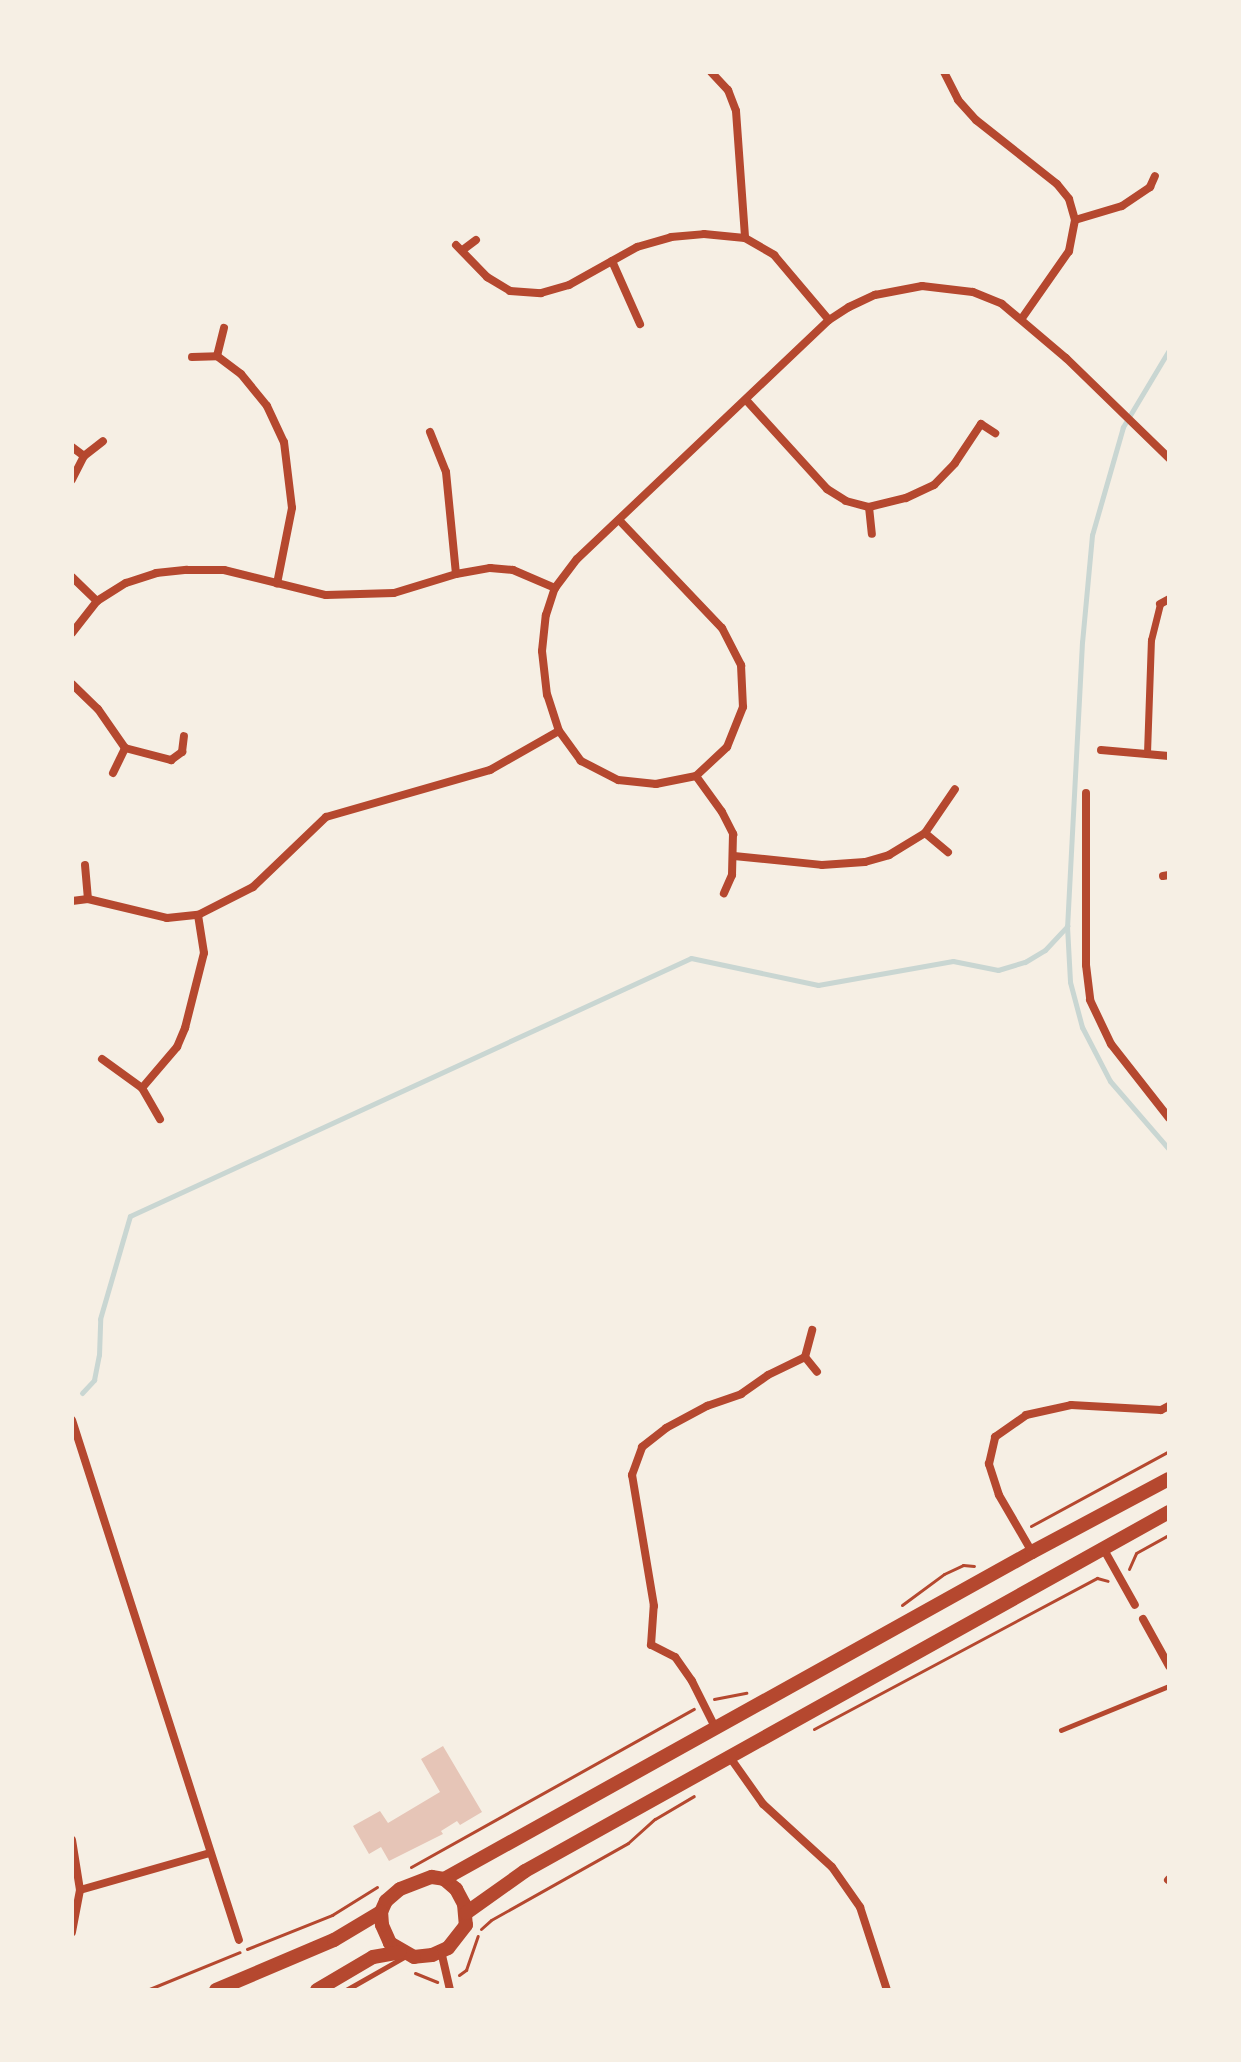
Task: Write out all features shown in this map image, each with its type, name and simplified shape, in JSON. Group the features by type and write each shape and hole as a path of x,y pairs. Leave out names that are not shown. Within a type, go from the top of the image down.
{"main road":[{"path":"216,1990 334,1940 381,1912 390,1896 413,1881 444,1879 1169,1479"},
{"path":"466,1913 525,1871 1169,1512"},
{"path":"317,1990 373,1957 404,1953 432,1955 459,1938 466,1925 466,1913 456,1889 444,1879"},
{"path":"381,1912 385,1935 404,1953"}],"street":[{"path":"711,72 728,90 736,111 745,238"},
{"path":"944,72 958,100 976,120 1057,184 1069,199 1075,220 1064,259 1022,318"},
{"path":"1075,220 1122,206 1150,187 1155,176"},
{"path":"476,240 460,247 487,277 510,291 541,293 569,285 637,247 671,237 704,234 745,238 774,255 829,320"},
{"path":"612,261 640,324"},
{"path":"620,521 722,628 741,665 743,707 727,747 696,776 656,784 618,780 581,761 559,731 547,695 542,651 546,615 555,588 577,559 829,320 875,295 922,286 973,292 1002,304 1022,318 1169,458"},
{"path":"217,356 224,328"},
{"path":"192,357 217,356 241,374 267,406 284,442 292,508 277,584"},
{"path":"747,401 827,489 846,501 869,507 906,498 934,485 955,463 979,419 995,433"},
{"path":"430,432 446,472 456,574"},
{"path":"72,480 84,456 103,441"},
{"path":"72,447 84,456"},
{"path":"869,507 872,534"},
{"path":"72,633 97,601 126,583 156,573 187,570 224,570 326,595 359,597 394,593 456,574 490,568 513,570 555,588"},
{"path":"72,577 97,601"},
{"path":"1147,753 1151,640 1165,601"},
{"path":"72,684 98,709 125,748 171,760 182,752 184,736"},
{"path":"72,901 88,899 167,918 198,915 253,887 326,817 490,770 559,731"},
{"path":"113,773 125,748"},
{"path":"1101,750 1169,756"},
{"path":"696,776 722,812 733,834 734,856 724,893"},
{"path":"734,856 822,865 865,862 889,855 925,833 955,789"},
{"path":"1086,793 1086,965 1090,1000 1111,1044 1169,1118"},
{"path":"925,833 948,852"},
{"path":"85,865 88,899"},
{"path":"142,1088 177,1047 185,1028 204,953 198,915"},
{"path":"102,1059 142,1088 160,1119"},
{"path":"716,1729 675,1657 651,1645 654,1606 632,1475 642,1447 666,1428 707,1406 741,1394 768,1375 805,1357 812,1330"},
{"path":"805,1357 817,1372"},
{"path":"1032,1552 999,1495 989,1464 995,1437 1026,1415 1071,1405 1161,1410 1169,1406"},
{"path":"72,1420 239,1940"},
{"path":"1103,1548 1135,1605"},
{"path":"1143,1619 1169,1666"},
{"path":"729,1755 763,1804 832,1867 860,1907 887,1990"},
{"path":"72,1840 80,1890 72,1932"},
{"path":"80,1890 210,1853"},
{"path":"441,1951 450,1979 450,1990"}],"lane":[{"path":"1061,1730 1169,1686"},
{"path":"346,1990 404,1953"}],"path":[{"path":"1021,1532 1169,1451"},
{"path":"809,1732 1097,1578 1108,1581 1132,1567 1136,1553 1169,1535"},
{"path":"894,1610 944,1574 963,1565 979,1567"},
{"path":"401,1873 686,1717 703,1702 753,1692"},
{"path":"404,1970 434,1983 466,1970 478,1935 491,1920 628,1843 655,1819 701,1792"},
{"path":"147,1990 332,1915 388,1880"}],"building":[{"path":"443,1746 482,1812 460,1825 457,1821 441,1831 443,1834 389,1861 381,1847 369,1854 353,1826 380,1811 388,1823 440,1792 421,1759"}],"waterway":[{"path":"1169,350 1123,427 1092,535 1082,642 1067,926 1070,982 1082,1027 1110,1081 1169,1149"},
{"path":"82,1393 94,1380 99,1355 100,1319 130,1216 691,958 818,985 953,961 998,970 1025,962 1045,950 1067,926"}]}
